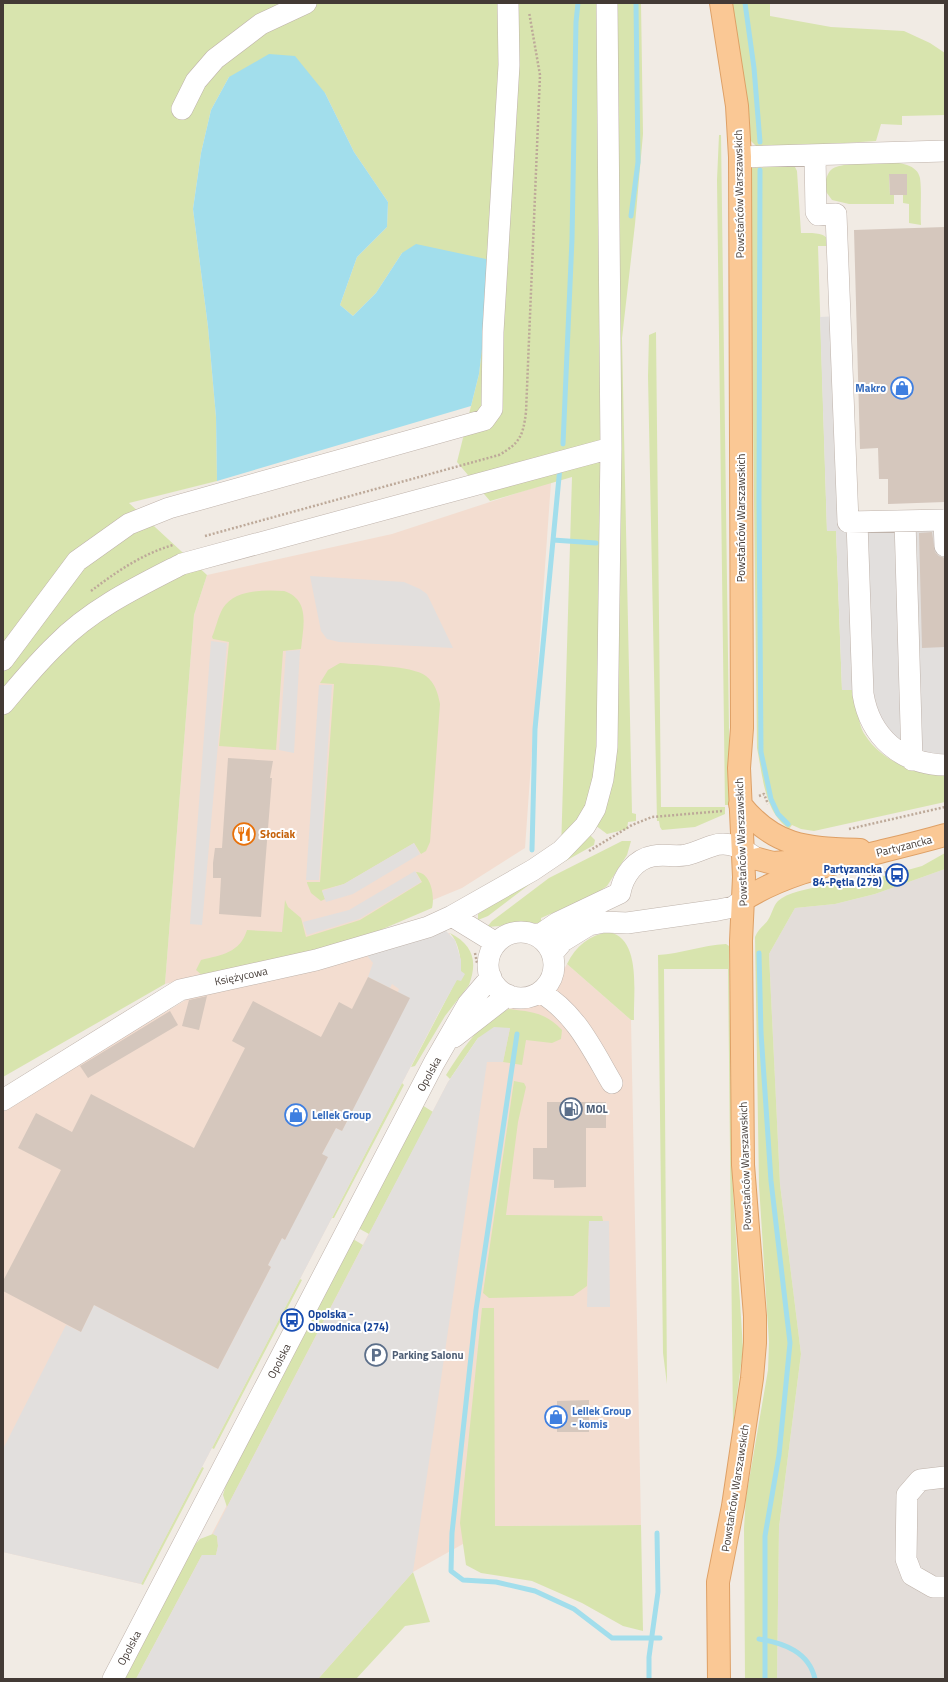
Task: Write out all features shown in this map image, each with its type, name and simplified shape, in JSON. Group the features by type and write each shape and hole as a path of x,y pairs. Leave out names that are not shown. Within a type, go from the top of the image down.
{"main road":[{"name":"Powstańców Warszawskich","path":"719,1679 718,1582 734,1506 752,1378 755,1343 755,1316 743,1165 743,900 751,854 740,803 739,768 742,728 740,157 737,106 721,3"},
{"path":"740,803 748,814 774,836 782,840 817,847 885,851"},
{"name":"Partyzancka","path":"743,900 756,892 793,876 840,861 945,835"},
{"name":"Partyzancka","path":"751,854 773,863 817,860 840,861"}],"street":[{"path":"182,109 196,81 214,60 261,24 306,3"},
{"name":"Księżycowa","path":"3,1100 180,990 316,960 428,927 452,916 533,870 561,851 585,826 595,809 603,779 608,747 611,448 607,3"},
{"path":"3,660 78,561 129,524 169,508 484,420 492,409 494,332 509,65 518,4"},
{"path":"740,157 945,151"},
{"path":"815,155 816,212 818,215 836,214 848,522 945,520 945,546"},
{"path":"3,704 56,644 78,626 122,594 182,564 611,448"},
{"path":"905,521 912,760"},
{"path":"857,522 863,694 866,708 877,732 902,755 912,760 945,765"},
{"path":"538,936 556,923 620,893 627,874 637,864 645,859 653,856 688,855 714,845 723,844 751,854"},
{"path":"552,954 563,941 589,925 604,922 627,923 718,910 733,907 743,900"},
{"path":"452,916 496,943"},
{"path":"520,932 538,936 544,941 552,954 554,971 551,979 540,992 524,998 508,995 495,985 491,978 488,960 496,943 511,933 520,932"},
{"name":"Opolska","path":"113,1679 423,1083 468,1004 491,978"},
{"path":"540,992 562,1008 581,1029 612,1083"},
{"name":"Opolska","path":"446,1044 508,995"},
{"path":"945,1477 920,1480 907,1495 906,1559 912,1575 934,1587 945,1588"}],"path":[{"path":"204,536 499,455 514,446 524,433 540,75 518,4"},
{"path":"85,596 122,568 161,549 175,545"},
{"path":"668,815 730,810 740,803 764,794 769,808"},
{"path":"847,829 945,807"}],"shaded area":[{"path":"840,316 848,522 945,520 945,765 902,755 863,690 842,690 836,531 827,531 820,317"},
{"path":"551,482 525,848 462,888 331,942 165,984 194,615 207,575 392,534"},
{"path":"310,576 404,582 420,589 427,594 453,648 339,642 327,639 321,631"},
{"path":"211,641 227,643 202,925 190,924"},
{"path":"300,650 294,753 279,750 286,651"},
{"path":"319,685 332,685 319,880 306,880"},
{"path":"414,843 420,854 353,894 326,902 322,891 344,884"},
{"path":"945,869 945,1679 777,1679 779,1527 801,1354 780,1184 769,954 795,908 835,904 875,894"},
{"path":"415,871 421,882 359,919 307,935 303,922 349,910"},
{"path":"445,930 455,940 461,960 461,971 465,974 461,981 457,980 437,1016 141,1584 3,1552 3,1449 66,1325 81,1332 94,1305 218,1369 271,1267 268,1265 282,1238 285,1240 322,1154 336,1128 342,1131 409,998 398,992 399,989 392,984 390,988 368,977 373,963 365,953"},
{"path":"450,933 437,1016 141,1584 3,1552 3,1110 189,998"},
{"path":"567,964 631,1020 641,1525 495,1526 413,1572 318,1679 136,1679 448,1082 509,1009 534,1004 548,997"},
{"name":"Parking Salonu","path":"494,1027 510,1028 503,1062 487,1062 413,1572 318,1679 136,1679 202,1555 216,1555 218,1546 217,1536 213,1534 448,1082 478,1038"},
{"path":"589,1221 609,1221 610,1307 587,1307"}],"green space":[{"path":"3,3 600,3 603,779 561,851 572,477 490,501 457,462 479,374 486,310 402,253 376,293 353,316 340,305 357,257 387,227 388,202 354,152 325,93 229,77 211,110 201,153 193,209 208,327 216,417 217,481 129,503 207,575 194,615 165,984 3,1077"},
{"path":"612,3 641,3 643,134 635,224 622,338 632,813 636,814 636,821 628,822 627,829 607,834 595,825 597,813"},
{"path":"732,3 770,3 770,16 831,27 904,31 930,43 945,53 945,115 902,116 902,125 881,124 876,141 782,147 757,147 750,140"},
{"path":"719,135 721,135 730,805 725,805 725,807 717,180"},
{"path":"892,162 911,166 917,171 921,184 921,225 909,223 909,204 903,203 903,195 907,195 907,174 889,175 890,195 894,195 894,204 849,204 832,200 824,189 827,175 833,168 856,163"},
{"path":"795,167 797,171 801,233 815,233 823,235 829,241 830,246 818,246 827,531 836,531 842,690 856,690 858,713 863,731 880,752 890,759 911,769 945,775 945,802 814,831 801,829 792,825 789,829 774,813 769,803 763,782 757,748 750,168"},
{"path":"656,332 661,807 725,807 725,814 695,827 662,830 659,821 657,821 648,376 649,335"},
{"path":"259,591 284,591 293,595 298,601 302,608 304,623 301,649 283,651 276,750 219,746 229,642 213,639 212,637 220,615 228,602 242,594"},
{"path":"340,663 385,666 419,672 426,676 436,688 440,704 430,842 426,851 421,854 414,843 344,884 322,890 325,899 321,901 311,893 307,882 320,882 334,684 320,683 328,670"},
{"path":"589,834 595,840 594,845 546,872 488,916 478,920 478,914"},
{"path":"622,841 631,841 627,855 607,886 594,895 541,918 541,923 510,923 500,926 487,927 492,921 549,878"},
{"path":"945,853 945,869 875,894 835,904 795,908 769,954 780,1184 801,1354 779,1527 777,1679 745,1679 744,1528 746,1498 768,1370 769,1342 759,1185 755,937 768,920 776,903 787,896 799,891 813,888 888,875 890,879 904,876 904,871 922,866"},
{"path":"416,872 425,876 431,886 433,897 432,908 371,934 333,946 204,977 196,970 201,960 229,952 235,948 244,938 247,930 282,932 285,900 288,907 301,918 306,937 360,920 422,882"},
{"path":"609,932 620,937 627,945 631,956 634,969 634,1020 631,1020 567,964 584,942 602,933"},
{"path":"450,933 464,943 472,954 472,976 469,985 445,1016 415,1066 411,1067 461,971 459,951 456,941"},
{"path":"726,944 729,946 732,1175 743,1349 733,1426 728,969 664,969 667,1384 663,1353 658,955"},
{"path":"509,1009 531,1012 544,1016 562,1030 561,1039 552,1043 526,1040 522,1065 503,1062 510,1028 478,1038 450,1079 446,1075 465,1046 489,1021"},
{"path":"514,1081 524,1083 526,1087 518,1122 506,1215 602,1216 603,1221 589,1222 587,1286 573,1296 489,1298 483,1293"},
{"path":"402,1083 404,1085 334,1218 332,1218"},
{"path":"422,1105 433,1112 369,1234 358,1228"},
{"path":"353,1239 363,1245 227,1507 223,1495 227,1481"},
{"path":"300,1279 302,1280 214,1449 212,1448"},
{"path":"482,1308 494,1308 495,1526 641,1525 643,1631 623,1626 582,1603 532,1581 481,1573 466,1565 460,1523"},
{"path":"202,1467 204,1468 143,1585 141,1584"},
{"path":"213,1534 217,1536 218,1546 216,1555 202,1555 136,1679 122,1679 191,1549 200,1539"},
{"path":"413,1572 430,1622 405,1626 356,1679 318,1679"}],"water":[{"path":"269,54 295,56 325,93 354,152 388,202 387,227 357,257 340,305 353,316 376,293 402,253 416,244 486,259 492,265 479,374 471,406 217,481 216,417 208,327 193,209 201,153 211,110 229,77"}],"building":[{"path":"889,174 907,174 907,195 890,195"},
{"name":"Makro","path":"945,227 945,502 888,504 888,479 879,479 878,448 860,449 854,230"},
{"path":"932,532 935,552 939,556 945,558 945,647 922,648 919,533"},
{"path":"228,758 273,761 270,778 272,778 261,917 219,914 221,878 213,878 213,863 215,848 222,848"},
{"path":"368,977 410,998 342,1131 336,1128 322,1154 328,1157 285,1240 282,1238 268,1265 271,1267 218,1369 94,1305 81,1332 3,1291 3,1281 61,1170 18,1148 36,1113 72,1132 91,1094 194,1148 245,1048 232,1041 253,1001 321,1037 339,1002 352,1009"},
{"path":"207,996 199,1030 182,1026 189,1000"},
{"path":"170,1011 178,1025 88,1078 80,1066"},
{"path":"547,1102 606,1102 606,1128 586,1128 586,1187 554,1188 554,1180 533,1179 533,1148 547,1148"},
{"path":"589,1400 589,1432 557,1432 557,1401"}],"waterway":[{"path":"563,444 572,239 576,22 578,3"},
{"path":"631,216 638,162 636,3"},
{"path":"745,3 754,68 760,142"},
{"path":"760,170 759,500 761,752 771,799 778,814 788,824"},
{"path":"532,850 535,729 560,467"},
{"path":"553,540 596,543"},
{"path":"759,953 761,1033 771,1181 790,1343 779,1455 765,1536 765,1679"},
{"path":"517,1034 476,1310 452,1533 451,1571 463,1580 496,1582 535,1591 574,1609 612,1638 660,1638"},
{"path":"649,1679 649,1657 658,1592 657,1533"},
{"path":"759,1639 777,1643 794,1650 807,1662 815,1679"}],"place":[{"name":"Makro","path":"902,388"},
{"name":"Słociak","path":"244,834"},
{"name":"Partyzancka 84-Pętla (279)","path":"897,875"},
{"name":"MOL","path":"571,1109"},
{"name":"Lellek Group","path":"296,1115"},
{"name":"Opolska - Obwodnica (274)","path":"292,1320"},
{"name":"Parking Salonu","path":"376,1355"},
{"name":"Lellek Group - komis","path":"556,1417"}]}
